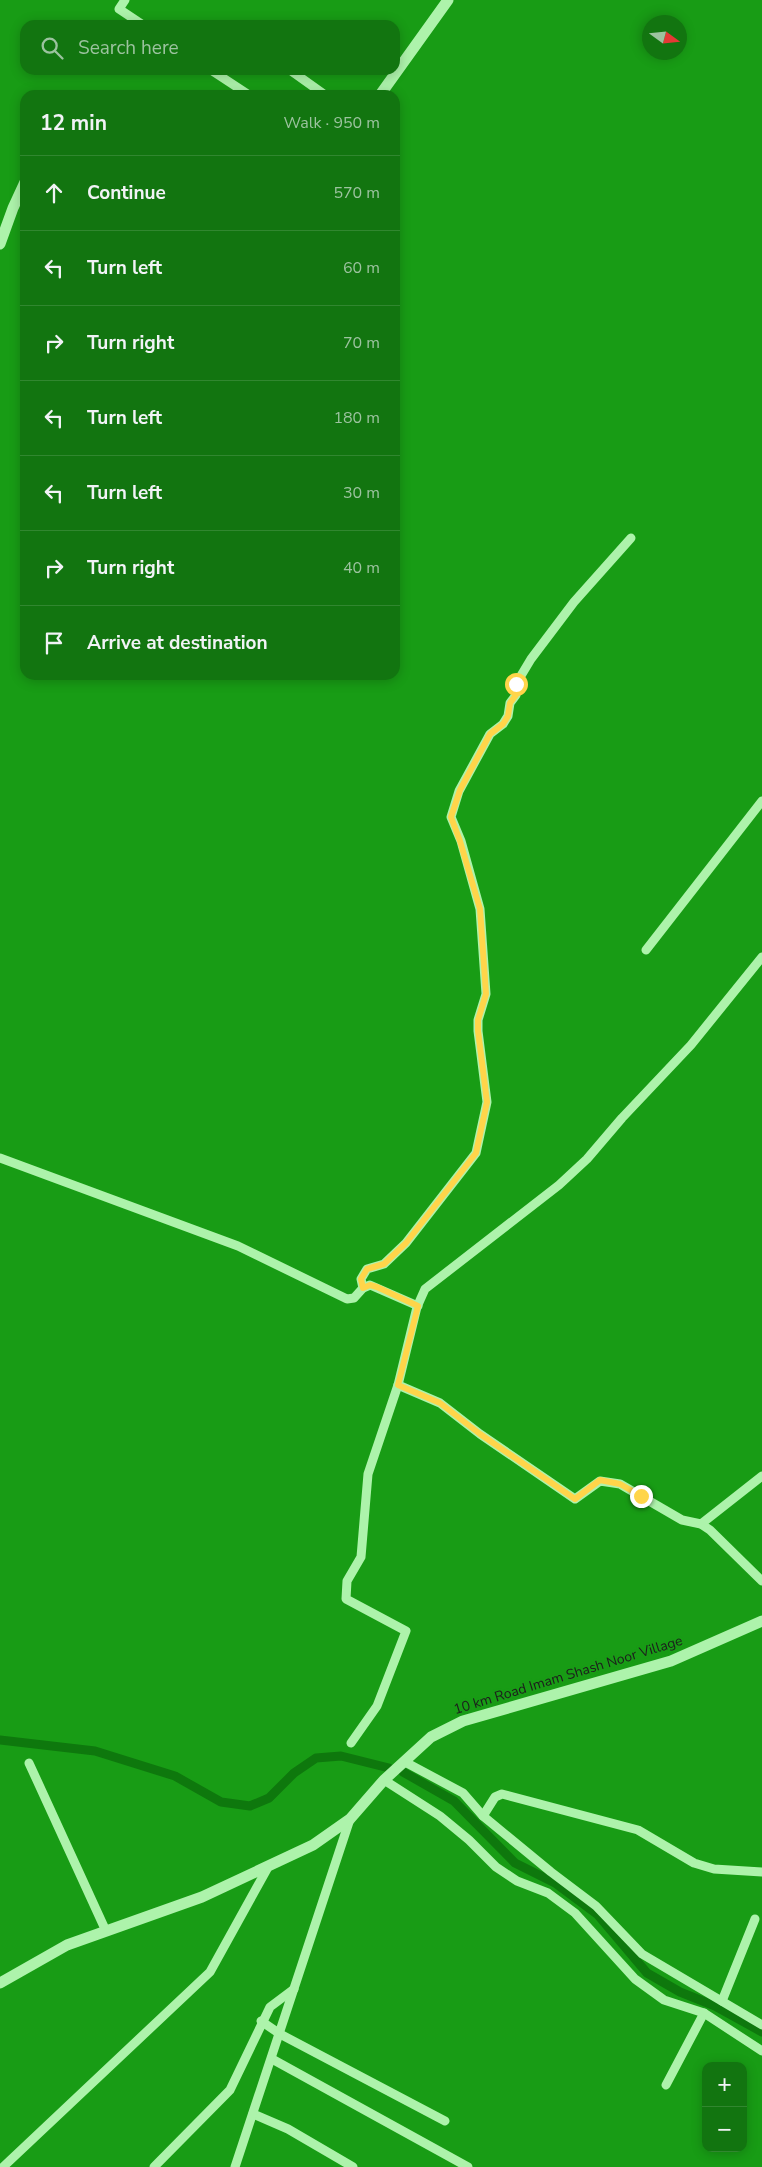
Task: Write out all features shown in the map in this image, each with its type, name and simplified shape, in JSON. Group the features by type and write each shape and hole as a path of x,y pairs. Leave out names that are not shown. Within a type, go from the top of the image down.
{"street":[{"path":"125,0 119,10 135,20"},
{"path":"400,67 448,0"},
{"path":"219,75 241,90"},
{"path":"297,75 318,90"},
{"path":"384,90 394,75"},
{"path":"0,244 12,208 20,192"},
{"path":"363,1288 361,1279 367,1269 384,1264 406,1243 476,1153 487,1102 478,1031 478,1020 486,994 480,909 451,817 460,790 490,734 503,724 508,716 510,703 516,695 516,684 531,659 574,602 631,538"},
{"path":"646,950 762,802"},
{"path":"351,1743 377,1706 406,1631 346,1599 347,1582 361,1557 368,1474 398,1385 418,1306 425,1288 559,1185 587,1159 622,1118 692,1045 762,956"},
{"path":"0,1158 238,1246 347,1299 354,1298 363,1288 370,1285 418,1306"},
{"path":"398,1385 440,1403 480,1434 575,1499 600,1480 620,1484 682,1520 701,1524 739,1556 762,1581"},
{"path":"701,1524 762,1476"},
{"name":"10 km Road Imam Shash Noor Village","path":"0,1983 67,1945 202,1897 267,1869 313,1845 350,1819 384,1780 431,1737 463,1721 671,1661 762,1621"},
{"path":"405,1762 463,1793 483,1816 596,1906 642,1954 762,2025"},
{"path":"29,1763 106,1930"},
{"path":"384,1780 440,1816 469,1840 496,1867 517,1881 548,1893 575,1912 635,1979 664,2000 704,2013 762,2051"},
{"path":"483,1816 495,1797 502,1794 638,1830 694,1863 714,1869 762,1872"},
{"path":"235,2167 350,1819"},
{"path":"3,2167 210,1972 267,1869"},
{"path":"722,2001 755,1918"},
{"path":"154,2167 230,2090 270,2007 294,1989"},
{"path":"666,2085 704,2013"},
{"path":"262,2021 280,2034 445,2121"},
{"path":"272,2059 468,2167"},
{"path":"253,2114 288,2129 353,2167"}],"waterway":[{"path":"0,1740 95,1751 175,1776 221,1802 250,1806 269,1798 294,1773 316,1758 341,1756 389,1768"},
{"path":"403,1772 454,1801 515,1863 555,1883 598,1915 647,1973 680,1992 715,2006 762,2032"}],"route":[{"path":"516,684 516,695 510,703 508,716 503,724 490,734 460,790 451,817 480,909 483,939 486,994 478,1020 478,1031 487,1102 482,1130 476,1153 406,1243 384,1264 367,1269 361,1279 363,1288 370,1285 377,1287 418,1306 398,1385 440,1403 480,1434 575,1499 600,1480 620,1484 641,1496"}]}
